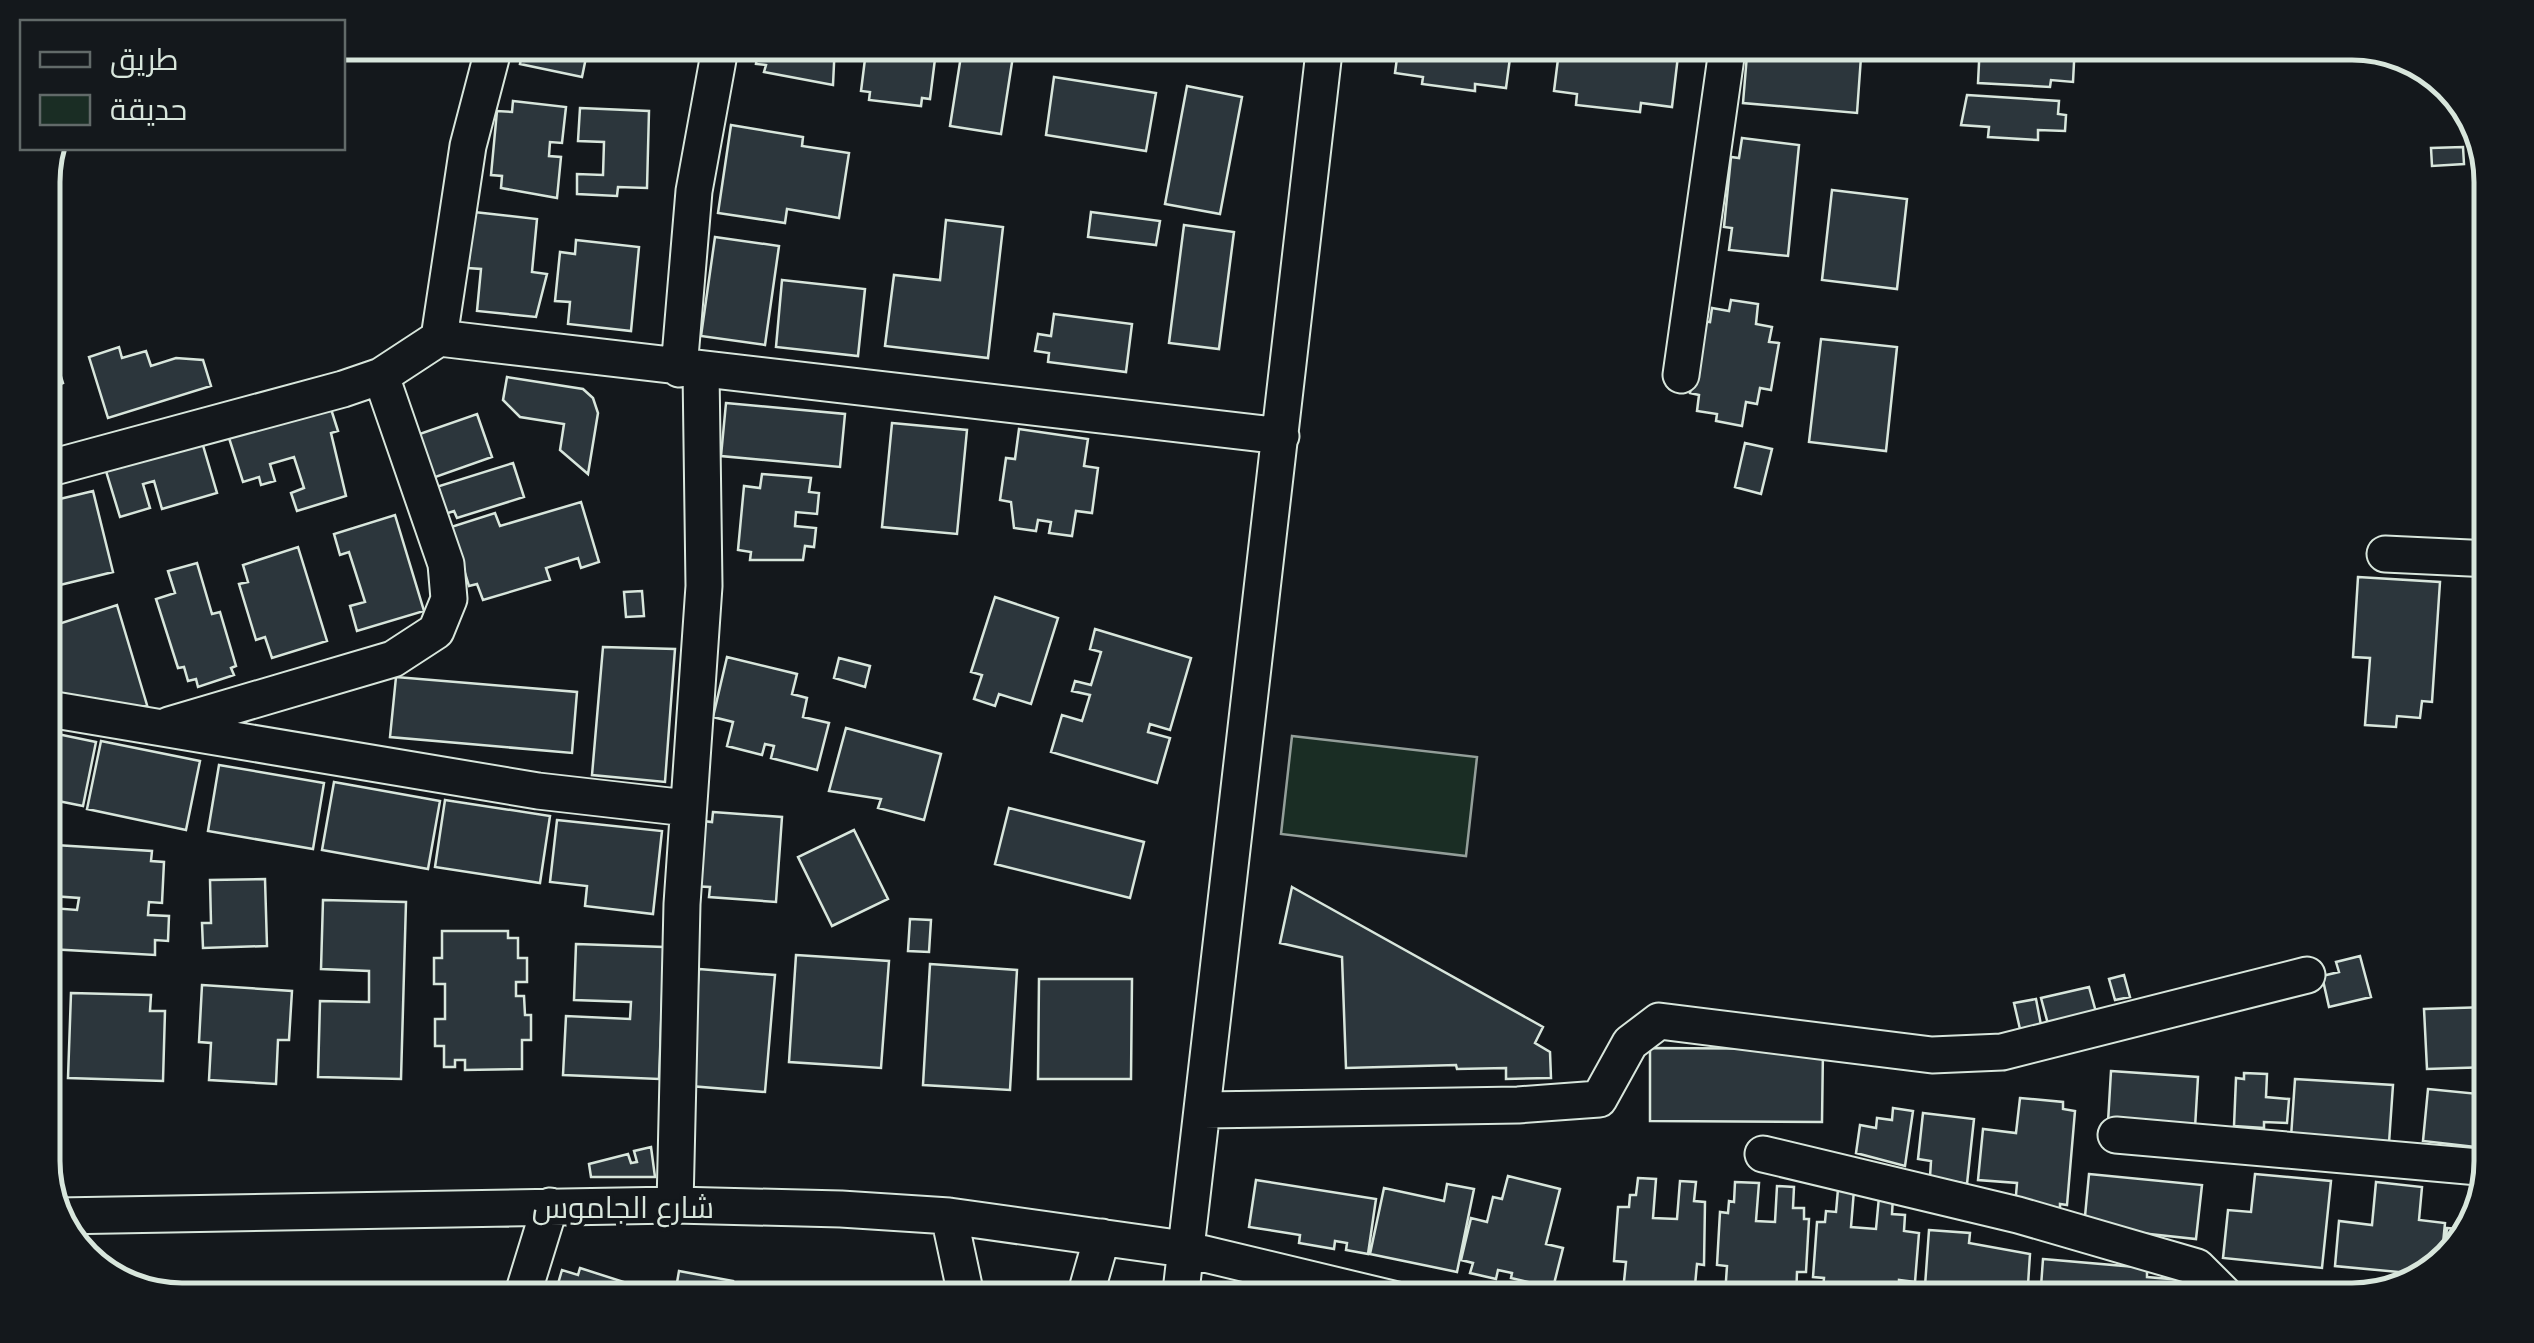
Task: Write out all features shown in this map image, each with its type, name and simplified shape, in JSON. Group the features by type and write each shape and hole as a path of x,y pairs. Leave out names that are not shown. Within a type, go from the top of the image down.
{"street":[{"path":"439,338 468,146 490,60"},
{"path":"676,1205 687,808 704,586 690,370 694,190 718,60"},
{"path":"1181,1283 1323,60"},
{"path":"1681,375 1725,60"},
{"path":"60,465 381,376 439,338 690,370 868,384 1280,436"},
{"path":"158,728 393,659 436,631 449,598 446,564 381,376"},
{"path":"2385,554 2474,558"},
{"path":"60,711 538,791 687,808"},
{"path":"1204,1110 1518,1106 1599,1099 1630,1044 1659,1020 1932,1055 2002,1052 2308,975"},
{"path":"2116,1135 2474,1167"},
{"path":"1763,1154 2018,1215 2197,1267 2213,1283"},
{"name":"شارع الجاموس","path":"76,1221 676,1205 949,1216 1184,1249 1325,1283"},
{"path":"526,1283 550,1206"},
{"path":"949,1216 963,1283"},
{"path":"1089,1283 1102,1238"}],"green space":[{"path":"1292,736 1477,757 1466,856 1281,834"}],"building":[{"path":"521,60 586,60 582,77 520,64"},
{"path":"757,60 834,60 833,85 764,72 766,65 756,64"},
{"path":"865,60 935,60 930,99 922,98 921,106 869,100 870,92 861,91"},
{"path":"960,60 1012,60 1001,134 950,126"},
{"path":"1397,60 1510,60 1506,88 1475,84 1475,91 1422,84 1423,77 1395,73"},
{"path":"1558,60 1678,60 1672,107 1641,103 1640,112 1576,105 1577,94 1554,91"},
{"path":"1747,60 1861,60 1857,113 1743,103"},
{"path":"1979,60 2074,60 2073,82 2051,80 2050,87 1978,83"},
{"path":"1054,77 1156,93 1146,151 1046,135"},
{"path":"1187,86 1242,97 1220,214 1165,204"},
{"path":"1967,95 2059,101 2058,114 2066,115 2065,131 2038,130 2038,140 1988,137 1989,127 1961,125"},
{"path":"513,101 566,107 562,143 550,142 549,156 561,157 557,198 501,188 502,176 491,175 497,111 512,112"},
{"path":"580,108 649,111 647,188 618,187 617,196 577,194 577,174 603,175 604,142 578,141"},
{"path":"731,125 803,137 802,146 849,153 839,218 787,209 785,223 718,213"},
{"path":"1742,138 1799,145 1788,256 1729,250 1732,228 1724,227 1731,157 1739,158"},
{"path":"2463,147 2464,164 2432,166 2431,148"},
{"path":"1832,190 1907,199 1897,289 1822,280"},
{"path":"474,212 537,219 532,272 547,274 536,317 477,311 481,269 468,268"},
{"path":"1091,212 1160,221 1156,245 1088,237"},
{"path":"946,220 1003,227 988,358 885,346 894,275 940,280"},
{"path":"1184,225 1234,232 1219,349 1169,343"},
{"path":"715,237 779,246 765,345 701,336"},
{"path":"576,240 639,247 631,331 568,324 570,302 555,301 560,252 575,254"},
{"path":"782,280 865,289 858,356 776,347"},
{"path":"1731,300 1758,304 1756,324 1772,327 1769,342 1779,343 1771,390 1760,388 1757,404 1746,402 1742,426 1716,421 1717,414 1697,411 1699,395 1690,393 1702,321 1710,322 1712,308 1729,311"},
{"path":"1054,314 1132,324 1126,372 1048,362 1049,353 1035,351 1038,334 1051,336"},
{"path":"1821,339 1897,347 1886,451 1809,442"},
{"path":"119,347 122,358 146,351 151,366 176,358 203,360 211,386 108,418 89,357"},
{"path":"507,377 583,389 593,398 598,413 588,474 560,450 564,424 520,417 503,400"},
{"path":"726,403 845,414 840,467 721,456"},
{"path":"331,409 338,431 331,433 346,496 297,511 291,493 304,488 294,457 270,464 275,481 261,485 259,477 243,482 229,438"},
{"path":"477,414 492,457 427,480 411,437"},
{"path":"892,423 967,430 957,534 882,527"},
{"path":"1019,429 1088,439 1084,466 1098,468 1092,513 1076,511 1072,536 1049,533 1051,522 1038,520 1036,531 1014,528 1011,502 1000,500 1006,458 1015,459"},
{"path":"202,442 217,493 162,509 154,481 143,484 150,508 120,517 106,471"},
{"path":"1745,443 1772,449 1761,494 1735,487"},
{"path":"513,463 524,497 457,518 454,511 442,515 433,488"},
{"path":"762,474 811,478 809,492 819,493 817,514 796,512 795,526 816,528 814,547 805,546 803,560 750,560 751,552 738,550 744,486 760,488"},
{"path":"93,491 113,572 60,585 60,499"},
{"path":"581,502 599,562 581,568 578,558 546,568 550,580 483,600 477,584 469,586 451,527 495,513 500,526"},
{"path":"395,515 424,611 357,631 350,606 365,602 349,552 340,555 334,534"},
{"path":"298,547 327,641 272,658 265,637 256,640 239,584 248,582 243,565"},
{"path":"197,563 212,614 220,612 236,666 231,668 234,675 198,687 196,679 188,681 184,667 178,668 156,599 175,593 168,571"},
{"path":"2358,577 2440,582 2432,702 2422,701 2420,718 2397,716 2396,727 2365,725 2370,658 2353,657"},
{"path":"642,591 644,616 626,617 624,592"},
{"path":"995,597 1058,618 1031,704 999,694 995,706 974,699 982,675 971,672"},
{"path":"117,605 147,705 111,713 63,702 60,623"},
{"path":"1095,629 1191,658 1170,730 1150,724 1148,732 1170,738 1157,783 1051,752 1062,715 1082,721 1090,695 1072,691 1075,681 1091,685 1101,652 1090,649"},
{"path":"603,647 675,649 665,782 592,775"},
{"path":"727,657 797,674 792,694 807,698 803,717 829,723 817,770 771,758 774,746 765,744 762,755 727,746 733,722 713,717"},
{"path":"839,658 870,666 865,687 834,678"},
{"path":"396,677 577,692 572,753 390,737"},
{"path":"846,728 941,754 924,820 878,808 881,799 829,791"},
{"path":"60,735 96,742 83,806 60,801"},
{"path":"101,741 200,761 186,830 87,809"},
{"path":"219,765 324,783 313,849 208,831"},
{"path":"334,782 440,801 428,869 322,850"},
{"path":"445,800 550,816 540,883 435,867"},
{"path":"1009,808 1144,842 1130,898 995,864"},
{"path":"713,812 782,817 776,902 709,897 710,887 689,886 694,820 712,822"},
{"path":"557,820 662,831 653,914 585,906 587,886 550,882"},
{"path":"854,830 888,899 832,926 798,857"},
{"path":"60,845 152,851 151,861 164,862 162,903 149,902 148,915 169,916 168,941 155,940 155,955 60,950 60,909 77,910 79,898 60,897"},
{"path":"265,879 267,946 203,948 202,923 211,923 210,880"},
{"path":"1292,887 1543,1027 1535,1043 1550,1052 1551,1078 1506,1079 1506,1068 1457,1069 1456,1065 1346,1068 1342,957 1280,943"},
{"path":"323,900 406,902 401,1079 318,1077 320,1001 369,1002 369,971 321,969"},
{"path":"910,919 931,920 929,952 908,951"},
{"path":"442,931 508,931 508,938 518,938 518,958 527,958 527,982 516,982 516,996 524,996 525,1015 531,1015 531,1040 522,1040 522,1069 465,1070 465,1060 455,1060 455,1067 444,1067 444,1046 435,1046 435,1019 445,1019 445,984 434,984 434,958 442,958"},
{"path":"576,944 664,947 659,1079 563,1075 566,1016 630,1019 631,1002 574,1000"},
{"path":"796,955 889,961 881,1068 789,1062"},
{"path":"2360,956 2371,997 2329,1007 2322,976 2339,972 2336,962"},
{"path":"930,964 1017,970 1010,1090 923,1085"},
{"path":"699,969 775,975 765,1092 690,1086"},
{"path":"2124,975 2130,997 2115,1000 2109,979"},
{"path":"1039,979 1132,979 1131,1079 1038,1079"},
{"path":"202,985 292,991 289,1040 278,1040 276,1084 209,1080 211,1043 199,1042"},
{"path":"2089,987 2096,1012 2048,1024 2041,998"},
{"path":"71,993 151,995 150,1011 165,1011 163,1081 68,1078"},
{"path":"2036,999 2041,1025 2020,1029 2014,1003"},
{"path":"2474,1007 2474,1068 2427,1069 2424,1009"},
{"path":"1650,1048 1823,1049 1822,1122 1650,1121"},
{"path":"2111,1071 2198,1077 2195,1128 2108,1122"},
{"path":"2244,1073 2267,1074 2266,1097 2289,1099 2287,1123 2264,1122 2264,1128 2234,1126 2236,1078 2244,1079"},
{"path":"2295,1079 2393,1085 2389,1143 2291,1137"},
{"path":"2428,1089 2474,1094 2474,1147 2423,1141"},
{"path":"2020,1098 2063,1102 2063,1109 2075,1111 2067,1205 2060,1204 2060,1211 2015,1207 2017,1183 1978,1180 1983,1129 2016,1133"},
{"path":"1893,1108 1913,1111 1905,1166 1856,1153 1860,1125 1876,1128 1877,1118 1892,1120"},
{"path":"1923,1113 1974,1119 1967,1184 1930,1177 1931,1161 1918,1159"},
{"path":"651,1147 655,1177 591,1177 589,1164 628,1154 631,1163 637,1162 634,1151"},
{"path":"2089,1174 2202,1185 2196,1239 2084,1227"},
{"path":"2255,1174 2331,1181 2322,1268 2223,1258 2228,1210 2251,1212"},
{"path":"1508,1176 1560,1189 1546,1244 1563,1248 1554,1283 1532,1283 1498,1270 1496,1279 1470,1273 1473,1263 1461,1260 1471,1218 1487,1222 1493,1197 1502,1199"},
{"path":"1638,1178 1656,1179 1653,1218 1677,1219 1680,1181 1696,1182 1694,1201 1705,1202 1704,1265 1697,1264 1695,1283 1624,1283 1626,1262 1614,1261 1618,1207 1629,1207 1630,1195 1636,1195"},
{"path":"1256,1180 1376,1199 1368,1254 1346,1250 1347,1243 1335,1241 1334,1249 1299,1243 1300,1235 1249,1227"},
{"path":"1735,1182 1759,1183 1756,1221 1775,1222 1777,1186 1794,1187 1793,1208 1804,1208 1804,1219 1809,1219 1806,1272 1797,1272 1797,1283 1726,1283 1727,1266 1717,1265 1720,1212 1728,1213 1729,1201 1734,1202"},
{"path":"2376,1182 2422,1187 2419,1220 2445,1223 2443,1242 2401,1272 2335,1266 2339,1221 2372,1225"},
{"path":"1447,1184 1474,1189 1457,1272 1370,1254 1384,1188 1444,1201"},
{"path":"1838,1189 1854,1190 1851,1227 1876,1229 1879,1197 1893,1197 1892,1214 1905,1215 1904,1231 1919,1233 1915,1282 1824,1283 1824,1278 1813,1277 1817,1222 1825,1222 1826,1211 1836,1212"},
{"path":"1929,1230 1970,1233 1969,1243 2030,1254 2028,1283 1925,1283"},
{"path":"2043,1259 2147,1268 2147,1277 2182,1280 2182,1283 2041,1283"},
{"path":"580,1268 627,1283 558,1283 562,1270 578,1275"},
{"path":"679,1271 733,1281 733,1283 677,1283"}]}
